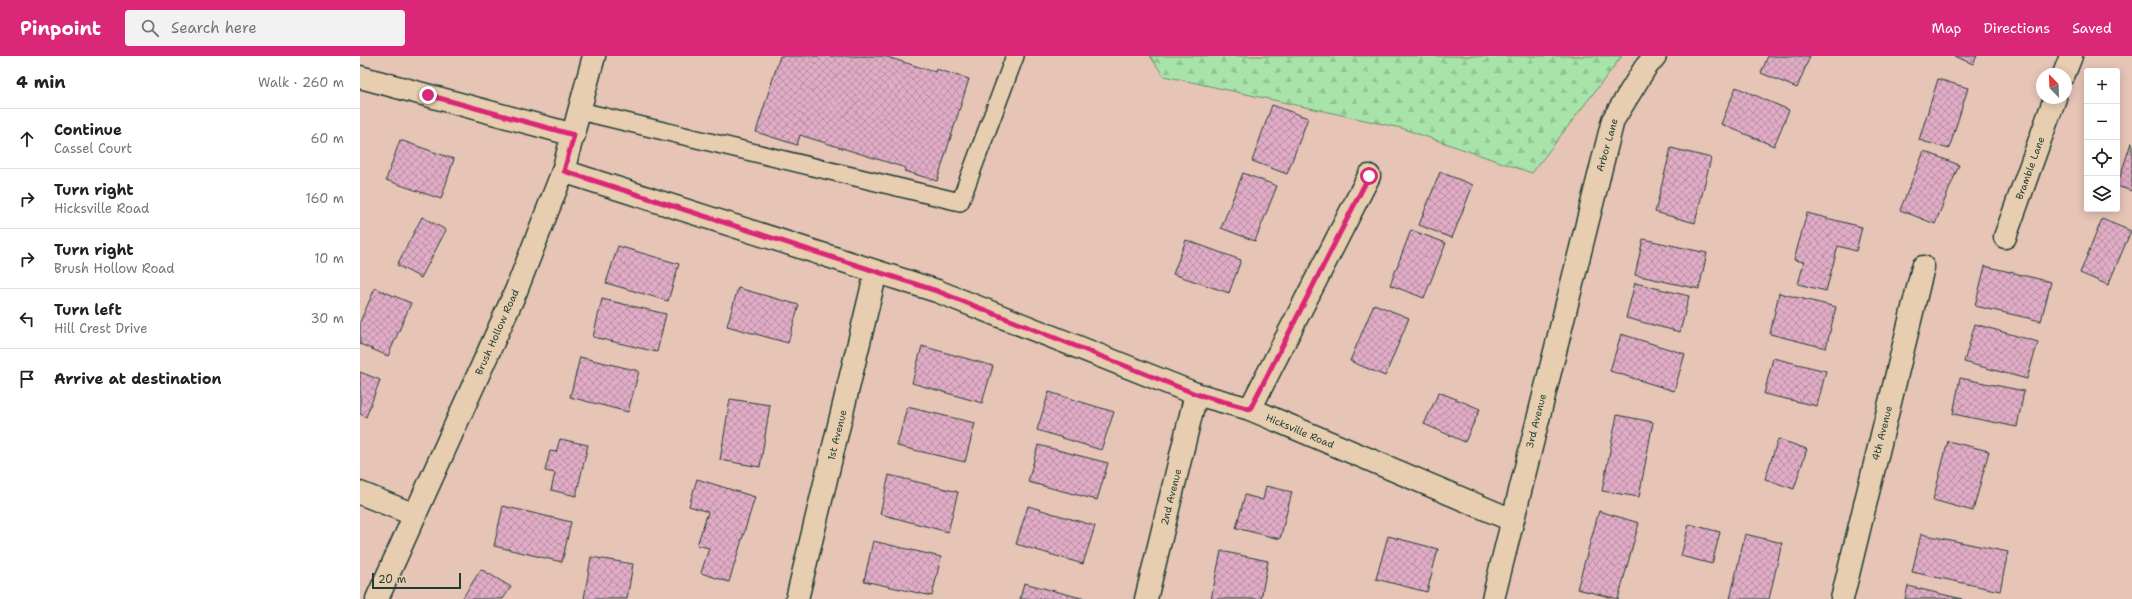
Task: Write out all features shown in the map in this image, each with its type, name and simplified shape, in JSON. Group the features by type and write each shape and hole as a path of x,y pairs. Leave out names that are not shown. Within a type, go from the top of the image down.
{"street":[{"name":"Brush Hollow Road","path":"377,599 516,291 564,171 594,56"},
{"name":"Arbor Lane","path":"1581,244 1612,120 1645,68 1655,56"},
{"path":"2066,68 2070,56"},
{"path":"360,77 574,135"},
{"name":"Bramble Lane","path":"2005,237 2053,104"},
{"name":"Hicksville Road","path":"564,171 937,291 1196,394 1250,409 1512,520"},
{"path":"1250,409 1369,176"},
{"name":"3rd Avenue","path":"1493,599 1581,244"},
{"name":"4th Avenue","path":"1842,599 1923,267"},
{"name":"1st Avenue","path":"798,599 876,272"},
{"name":"2nd Avenue","path":"1146,599 1196,394"},
{"path":"360,492 414,515"}],"lane":[{"path":"580,111 960,202 1015,56"}],"green space":[{"path":"1150,56 1622,56 1532,173 1401,128 1164,76"}],"building":[{"path":"780,56 884,56 935,72 936,69 969,79 937,181 904,171 906,168 800,135 797,145 756,132"},
{"path":"1768,56 1810,56 1797,88 1761,73"},
{"path":"1954,56 1977,56 1973,64"},
{"path":"1938,79 1968,88 1949,149 1919,140"},
{"path":"1736,87 1789,110 1774,146 1721,124"},
{"path":"1272,105 1308,118 1287,174 1252,161"},
{"path":"400,140 454,159 441,199 386,180"},
{"path":"2132,143 2132,191 2120,187 2120,177"},
{"path":"1671,148 1711,158 1695,223 1655,212"},
{"path":"1924,151 1959,165 1935,224 1900,210"},
{"path":"1440,172 1473,185 1452,238 1419,225"},
{"path":"1243,173 1277,186 1255,241 1221,228"},
{"path":"1807,213 1862,227 1856,251 1838,246 1826,291 1798,284 1804,262 1794,260"},
{"path":"422,217 446,230 421,278 397,265"},
{"path":"2102,219 2131,231 2108,285 2080,273"},
{"path":"1411,230 1446,243 1424,298 1390,285"},
{"path":"1643,239 1707,253 1699,289 1635,275"},
{"path":"1186,240 1241,260 1229,293 1173,274"},
{"path":"618,246 679,264 668,301 606,283"},
{"path":"1985,266 2051,282 2041,321 1975,306"},
{"path":"1635,283 1689,296 1680,332 1626,318"},
{"path":"375,288 411,303 388,356 360,344 360,322"},
{"path":"738,288 799,305 788,343 727,326"},
{"path":"1779,293 1836,307 1826,348 1770,334"},
{"path":"602,299 666,314 657,352 593,337"},
{"path":"1374,304 1409,318 1385,376 1350,361"},
{"path":"1975,324 2038,342 2027,379 1964,362"},
{"path":"1621,334 1685,354 1674,391 1610,371"},
{"path":"922,346 993,366 982,403 912,383"},
{"path":"580,357 639,371 628,412 570,397"},
{"path":"1773,358 1826,371 1817,406 1764,394"},
{"path":"360,372 380,380 366,417 360,414"},
{"path":"1960,378 2024,391 2017,427 1953,414"},
{"path":"1049,392 1114,412 1101,450 1037,430"},
{"path":"1439,392 1480,409 1465,442 1424,424"},
{"path":"730,399 770,405 760,467 720,460"},
{"path":"907,407 975,423 965,462 897,446"},
{"path":"1617,415 1653,422 1639,497 1602,491"},
{"path":"560,439 588,445 576,496 551,490 555,473 545,471 550,451 556,452"},
{"path":"1778,439 1807,449 1794,489 1765,479"},
{"path":"1948,441 1989,451 1973,511 1933,500"},
{"path":"1038,445 1108,463 1097,500 1028,482"},
{"path":"889,475 958,492 948,532 880,514"},
{"path":"697,479 755,497 729,582 701,573 709,548 697,545 708,512 689,506"},
{"path":"1266,486 1292,492 1280,539 1236,528 1245,495 1263,500"},
{"path":"503,506 571,522 562,562 494,546"},
{"path":"1028,506 1095,526 1083,564 1016,544"},
{"path":"1599,511 1639,523 1618,599 1577,589"},
{"path":"1689,524 1720,532 1712,564 1681,556"},
{"path":"1745,534 1782,543 1769,599 1730,599"},
{"path":"1921,534 2008,552 2000,591 1912,572"},
{"path":"1388,536 1438,549 1427,592 1376,579"},
{"path":"873,541 941,557 932,596 864,581"},
{"path":"1221,551 1268,561 1261,599 1211,599"},
{"path":"591,557 633,564 627,599 584,599"},
{"path":"481,569 511,587 503,599 462,599"},
{"path":"1024,583 1085,599 1020,599"},
{"path":"1908,586 1962,599 1905,599"}],"route":[{"path":"428,95 574,135 564,171 937,291 1196,394 1250,409 1369,176"}]}
